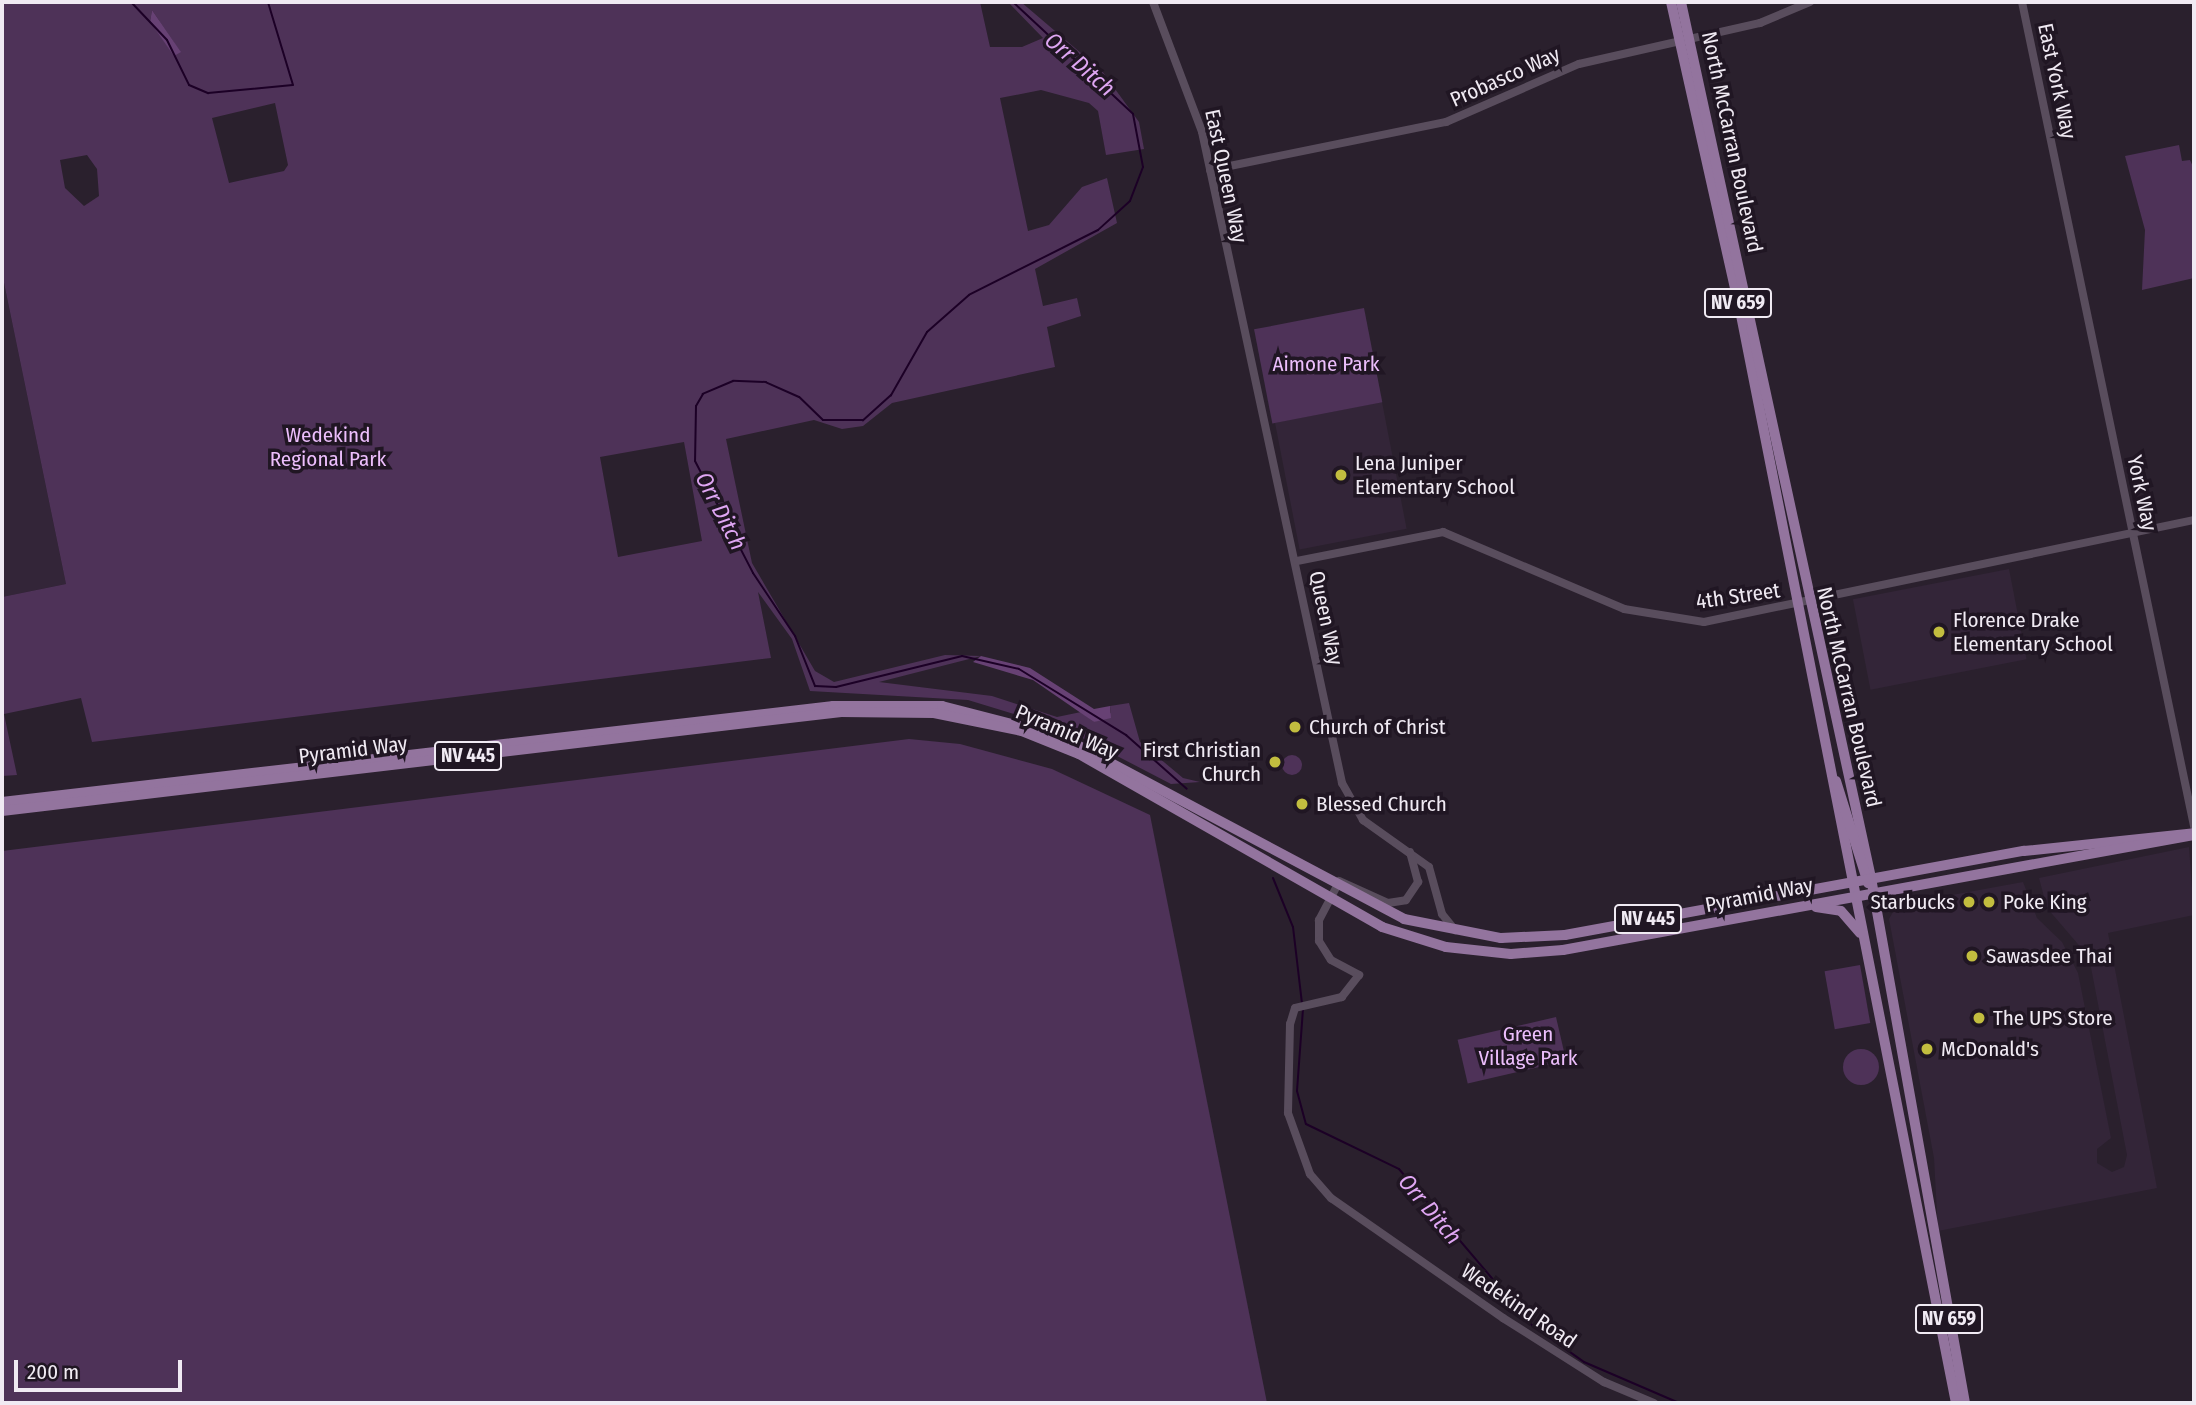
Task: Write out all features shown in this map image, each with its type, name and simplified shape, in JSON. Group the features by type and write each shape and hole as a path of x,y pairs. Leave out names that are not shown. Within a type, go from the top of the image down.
{"main road":[{"name":"North McCarran Boulevard","path":"1671,2 1684,40 1802,605 1873,890 1923,1152 1932,1235 1965,1403"},
{"name":"North McCarran Boulevard","path":"1681,2 1684,40"},
{"name":"North McCarran Boulevard","path":"1802,605 1830,771 1956,1403"},
{"name":"Pyramid Way","path":"2,799 15,801 900,703 991,715 1062,737 1404,919 1460,934 1565,935 1868,878 2107,840 2194,834"},
{"name":"Pyramid Way","path":"2,811 830,713 924,712 1000,725 1079,754 1329,898 1406,936 1511,954 1856,897 1873,890 2194,834"},
{"path":"1830,771 1868,878"},
{"path":"1801,906 1841,911 1865,944"},
{"path":"1903,1128 1923,1152"}],"street":[{"name":"East Queen Way","path":"1153,2 1197,113 1224,254 1256,361"},
{"name":"Probasco Way","path":"1210,170 1446,122 1545,75 1769,21 1810,2"},
{"name":"East York Way","path":"2022,2 2058,167"},
{"name":"York Way","path":"2058,167 2194,826"},
{"name":"Queen Way","path":"1256,361 1346,792 1377,833 1410,852 1434,874 1442,914 1460,934"},
{"name":"4th Street","path":"1297,561 1443,532 1658,618 1716,621 1802,605 2194,520"},
{"path":"1325,877 1398,903 1414,893 1418,882 1410,852"},
{"path":"1329,898 1338,884"},
{"name":"Wedekind Road","path":"1329,898 1319,941 1331,960 1359,975 1342,997 1295,1008 1290,1024 1289,1121 1299,1152 1324,1191 1556,1353 1654,1403"}],"shaded area":[{"path":"152,10 181,52 174,56 150,22"},
{"path":"2,273 66,584 2,597"},
{"name":"Lena Juniper Elementary School","path":"1382,402 1407,529 1300,549 1275,423"},
{"name":"Florence Drake Elementary School","path":"2009,569 2027,659 1870,690 1853,599"},
{"path":"981,656 1030,668 1094,709 1110,706 1111,718 1094,722 1033,680 973,662"},
{"path":"2189,847 2194,915 2108,933 2157,1188 1938,1231 1934,1158 1889,919 1897,905 2023,882 2037,918 2062,942 2078,973 2111,1138 2097,1149 2097,1163 2112,1172 2124,1167 2127,1155 2089,957 2047,908 2039,878"}],"green space":[{"name":"Wedekind Regional Park","path":"2,2 980,2 990,47 1022,47 1043,38 1008,2 1021,2 1102,71 1139,122 1144,149 1106,155 1098,111 1089,103 1041,90 1000,98 1028,231 1049,225 1082,187 1107,178 1117,223 1035,269 1043,306 1077,298 1081,316 1047,327 1055,367 892,403 863,426 842,429 814,420 726,439 752,563 815,671 834,682 945,655 981,656 879,682 992,696 1057,717 1081,712 1094,722 1111,713 1110,706 1129,703 1140,742 1183,778 1200,782 1171,784 1069,731 968,700 810,691 792,639 758,592 771,658 92,742 81,698 4,714 17,775 2,776 2,597 66,584 2,273","holes":["152,10 180,51 174,55 150,22","275,103 288,165 284,171 229,183 212,118","87,155 97,169 99,196 84,206 65,188 60,160","684,442 702,541 618,557 600,457"]},
{"path":"2179,145 2182,161 2190,160 2194,169 2194,278 2142,290 2145,230 2125,156"},
{"name":"Aimone Park","path":"1364,308 1382,402 1272,424 1254,329"},
{"path":"909,739 960,744 1052,769 1150,815 1267,1403 2,1403 2,851"},
{"path":"1292,755 1299,758 1302,765 1299,772 1292,775 1285,772 1282,765 1285,758"},
{"path":"1860,965 1870,1023 1835,1029 1825,971"},
{"name":"Green Village Park","path":"1556,1017 1566,1061 1468,1084 1458,1040"},
{"path":"1861,1049 1873,1055 1879,1067 1873,1079 1861,1085 1849,1079 1843,1067 1849,1055"}],"waterway":[{"name":"Orr Ditch","path":"131,2 167,40 189,85 208,93 293,85 268,2"},
{"name":"Orr Ditch","path":"1013,2 1133,114 1143,167 1130,201 1098,230 969,295 927,332 891,395 863,420 823,420 799,397 766,382 733,381 703,394 696,406 695,461 753,573 795,636 815,686 836,687 962,656 1019,669 1126,735 1187,789"},
{"name":"Orr Ditch","path":"1273,878 1293,927 1302,1004"},
{"name":"Orr Ditch","path":"1303,1009 1297,1091 1306,1124 1399,1169 1532,1325 1584,1362 1679,1403"}],"place":[{"name":"Lena Juniper Elementary School","path":"1341,475"},
{"name":"Florence Drake Elementary School","path":"1939,632"},
{"name":"Church of Christ","path":"1295,727"},
{"name":"First Christian Church","path":"1275,762"},
{"name":"Blessed Church","path":"1302,804"},
{"name":"Starbucks","path":"1969,902"},
{"name":"Poke King","path":"1989,902"},
{"name":"Sawasdee Thai","path":"1972,956"},
{"name":"The UPS Store","path":"1979,1018"},
{"name":"McDonald's","path":"1927,1049"}]}
